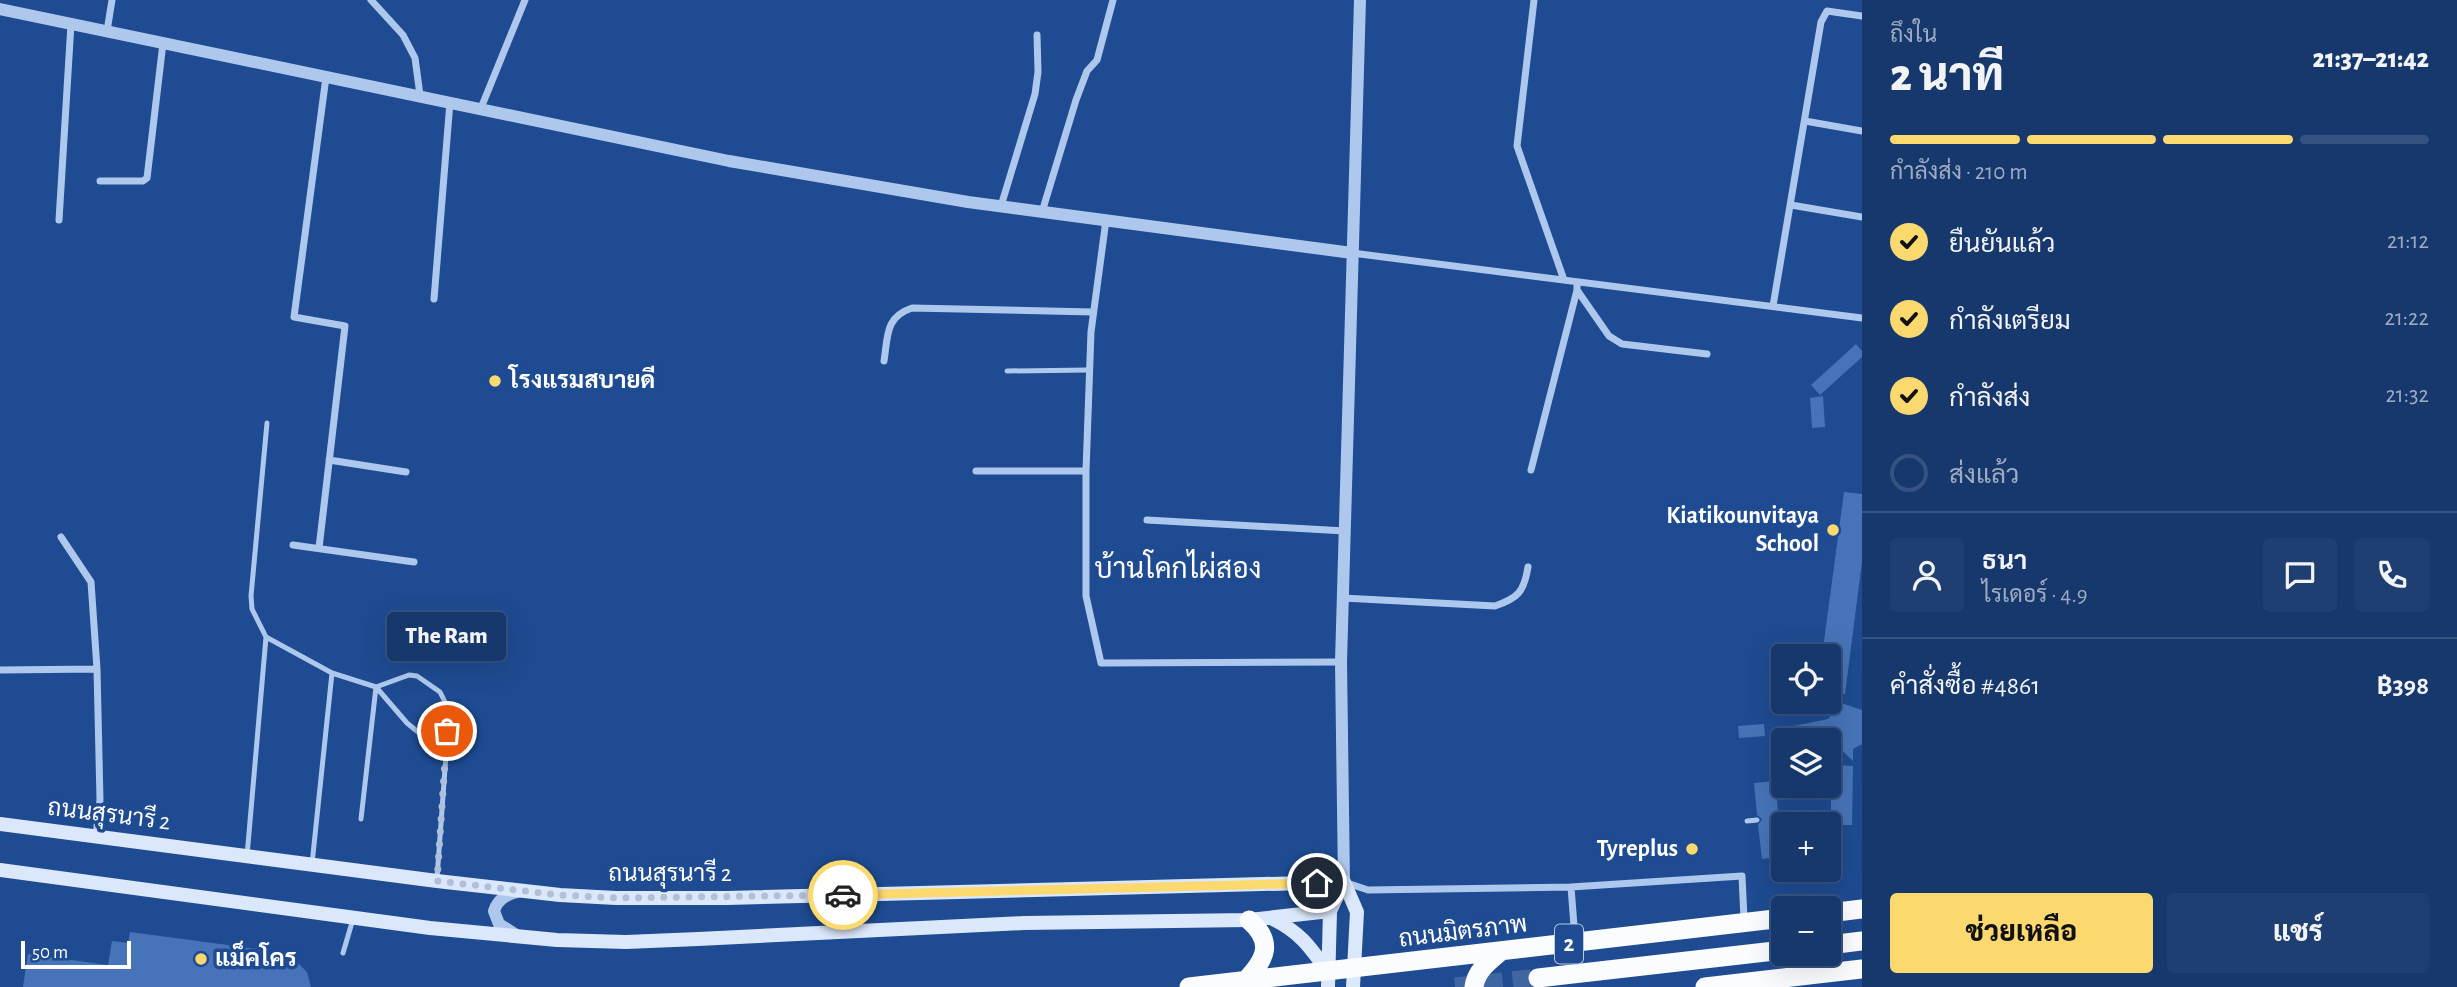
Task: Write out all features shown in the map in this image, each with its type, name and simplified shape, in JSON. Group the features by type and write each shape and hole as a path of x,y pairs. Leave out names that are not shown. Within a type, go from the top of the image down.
{"highway":[{"path":"1841,912 1862,909"},
{"path":"1245,980 1260,965 1265,946 1262,935 1249,920"},
{"name":"ถนนมิตรภาพ","path":"1189,987 1245,980 1354,978 1500,952 1771,920"},
{"path":"1841,943 1862,941"},
{"name":"2","path":"1538,978 1771,951"},
{"path":"1474,987 1482,967 1500,952"},
{"path":"1705,987 1862,969"}],"main road":[{"name":"ถนนสุรนารี 2","path":"0,824 437,881 616,898 727,898 1344,882"},
{"path":"0,870 521,938 626,942 1024,923 1273,919 1330,911"},
{"path":"1328,980 1330,911 1344,882"},
{"path":"1344,882 1357,912 1354,978"},
{"path":"1273,919 1290,927 1306,940 1328,980"}],"street":[{"path":"107,31 112,0"},
{"path":"371,0 403,35 415,58 420,95"},
{"path":"481,108 526,0"},
{"path":"1042,212 1076,100 1087,71 1095,65 1099,55 1113,0"},
{"path":"1360,0 1341,662 1344,882 1368,890 1571,887 1742,876 1744,923"},
{"path":"1534,0 1517,146 1564,280"},
{"path":"0,9 729,160 1001,206 1564,280 1577,286 1862,318"},
{"path":"1773,306 1824,17 1827,12 1833,11 1862,16"},
{"path":"59,220 71,24"},
{"path":"1001,206 1035,94 1038,72 1037,35"},
{"path":"100,181 143,181 147,178 163,43"},
{"path":"320,548 345,326 294,317 326,76"},
{"path":"434,299 450,101"},
{"path":"1805,121 1862,131"},
{"path":"1791,205 1862,217"},
{"path":"1106,219 1088,370 1086,471 1086,596 1101,663 1341,662"},
{"path":"1577,286 1615,341 1707,354"},
{"path":"1531,470 1577,286"},
{"path":"884,361 893,320 900,313 912,309 1093,312"},
{"path":"329,460 406,472"},
{"path":"976,471 1086,471"},
{"path":"1147,520 1345,531"},
{"path":"61,537 91,582 97,669 100,800 96,836"},
{"path":"293,545 414,562"},
{"path":"1343,598 1495,607 1521,592 1528,567"},
{"path":"0,670 97,669"},
{"path":"1571,887 1575,943"},
{"path":"521,938 496,921 494,911 499,901 507,895 522,891"}],"lane":[{"path":"1007,370 1088,370"},
{"path":"247,856 266,637 252,609 251,596 267,423"},
{"path":"266,637 332,673 376,687 407,723 446,755"},
{"path":"312,864 332,673"},
{"path":"376,687 409,675 417,676 440,692 447,706 437,881"},
{"path":"361,819 376,687"},
{"path":"1747,821 1757,820"},
{"path":"343,953 354,917"}],"building":[{"path":"1856,344 1862,351 1862,357 1820,395 1811,385"},
{"path":"1823,396 1825,427 1812,428 1810,398"},
{"path":"1844,492 1862,494 1862,562 1845,694 1841,694 1841,644 1824,644"},
{"path":"1841,703 1862,710 1862,744 1853,749 1853,761 1841,750 1841,728 1784,728 1828,719 1832,714 1841,714"},
{"path":"1764,724 1765,736 1739,738 1738,726"},
{"path":"1841,765 1853,766 1852,825 1841,825 1841,812 1831,812 1831,798 1841,798"},
{"path":"1771,781 1771,798 1777,798 1778,811 1771,812 1771,858 1762,859 1758,825 1762,819 1757,815 1754,783"},
{"name":"แม็คโคร","path":"130,932 288,953 307,972 311,987 23,987 28,954 108,965 112,941 128,943"}],"tunnel":[{"path":"1455,987 1538,978"}],"way so far":[{"path":"447,731 437,881 560,895 616,898 843,895"}],"place":[{"name":"โรงแรมสบายดี","path":"495,381"},
{"name":"Kiatikounvitaya School","path":"1833,530"},
{"name":"The Ram","path":"447,731"},
{"name":"Tyreplus","path":"1692,849"},
{"name":"แม็คโคร","path":"201,959"}],"district":[{"name":"บ้านโคกไผ่สอง","path":"1178,570"}],"route":[{"path":"843,895 1317,883"}]}
